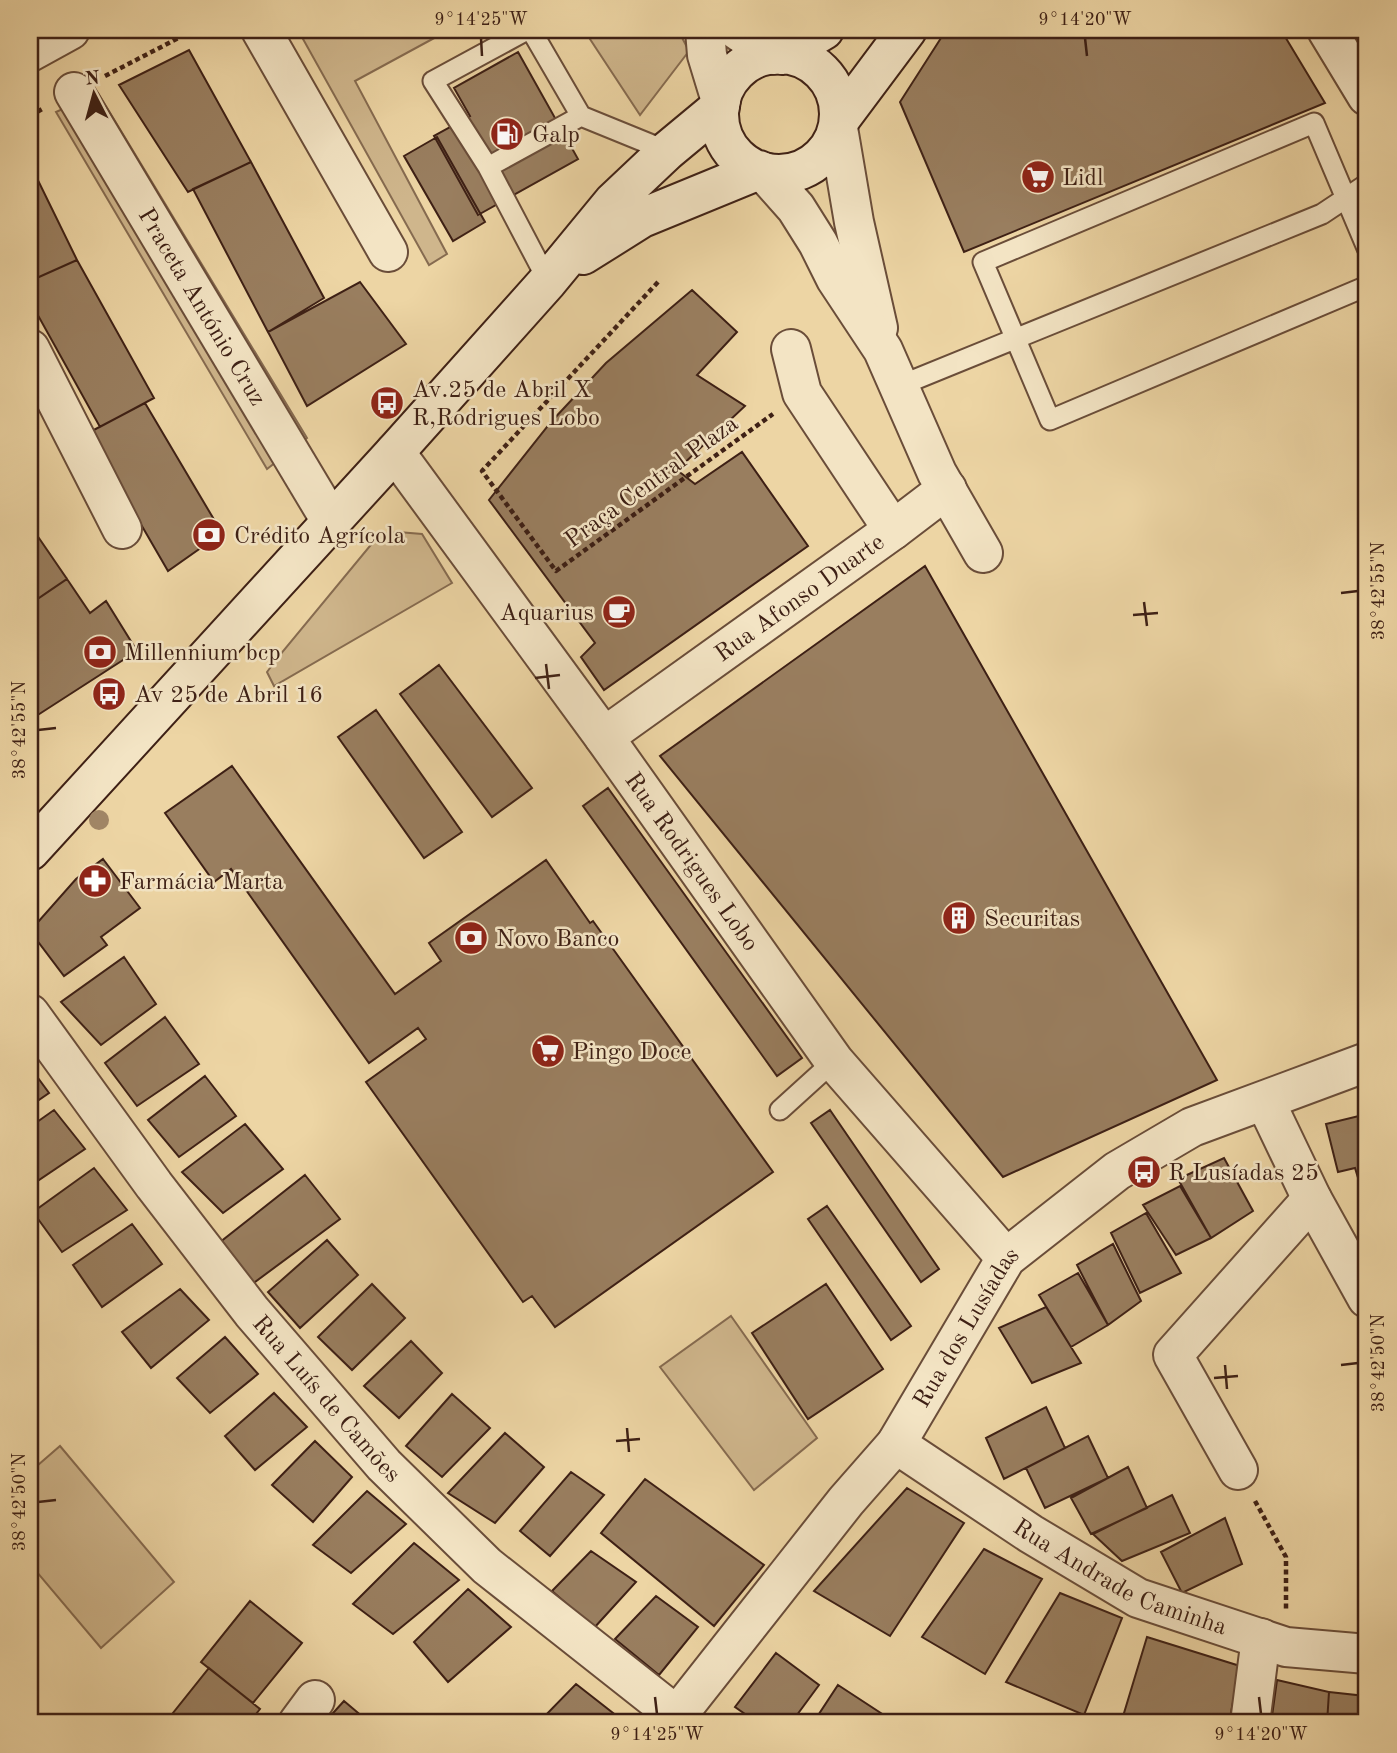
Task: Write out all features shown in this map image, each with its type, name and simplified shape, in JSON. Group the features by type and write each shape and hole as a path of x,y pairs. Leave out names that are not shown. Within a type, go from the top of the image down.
{"street":[{"path":"30,52 69,30"},
{"path":"261,30 388,252"},
{"path":"705,30 707,55 720,104 720,123 724,139 744,163 762,171 780,174 796,172 810,166 823,155 832,143 838,125 907,30"},
{"path":"737,30 778,55 798,58 812,65 825,75 834,89 839,105 838,125 854,222 883,350"},
{"path":"30,851 395,452 548,281 613,202 720,104 726,87 746,65 778,55 824,30"},
{"path":"1327,30 1367,96"},
{"name":"Praceta António Cruz","path":"74,92 331,521"},
{"path":"548,281 590,250 642,218 762,171"},
{"path":"762,171 796,208 836,279 883,350 947,488 983,553"},
{"path":"30,349 122,529"},
{"name":"Rua Afonso Duarte","path":"604,737 892,530 802,393 791,349"},
{"name":"Rua Rodrigues Lobo","path":"395,452 604,737 834,1062 1006,1258"},
{"path":"892,530 947,488"},
{"name":"Rua Luís de Camões","path":"30,1014 154,1185 252,1311 384,1465 487,1566 678,1721"},
{"name":"Rua dos Lusíadas","path":"678,1721 846,1501 896,1444 1006,1258 1117,1171 1192,1127 1367,1062"},
{"path":"1265,1101 1312,1199 1367,1298"},
{"path":"1238,1470 1173,1355 1312,1199"},
{"name":"Rua Andrade Caminha","path":"896,1444 1031,1534 1138,1598 1273,1643 1367,1654"},
{"path":"1250,1723 1273,1643"}],"lane":[{"path":"548,281 488,167 433,81 529,30 581,116 667,151"},
{"path":"488,167 581,116"},
{"path":"1367,248 1314,123 983,262 1050,420 1367,286"},
{"path":"899,386 1322,214 1367,184"},
{"path":"780,1110 834,1062"}],"path":[{"path":"168,43 194,30"},
{"name":"Praça Central Plaza","path":"658,282 482,471 556,571 802,393"},
{"path":"1238,1470 1286,1557 1273,1643"}],"shaded area":[{"path":"298,30 449,30 355,81 447,254 429,265"},
{"path":"584,30 678,30 689,51 640,115"},
{"path":"98,93 307,438 267,469 56,112"},
{"path":"398,532 422,534 452,583 274,686 267,672 279,656 379,535"},
{"path":"731,1316 817,1438 754,1490 660,1367"},
{"path":"60,1446 174,1582 101,1648 30,1564 30,1472"}],"building":[{"name":"Lidl","path":"960,30 1281,30 1325,103 964,252 900,102 941,38"},
{"path":"189,50 251,162 188,192 119,85"},
{"path":"518,52 578,159 478,215 434,136 470,116 454,88"},
{"path":"437,137 485,222 453,241 404,156"},
{"path":"251,162 324,298 268,332 193,189"},
{"path":"30,164 77,260 30,281"},
{"path":"77,260 154,398 100,427 30,301 30,281"},
{"path":"360,282 406,344 307,406 268,332"},
{"path":"692,290 737,332 697,375 745,406 677,470 695,484 742,452 808,546 604,690 581,657 595,643 489,500 551,422 606,363"},
{"path":"145,403 222,533 168,571 88,433"},
{"path":"30,525 67,579 30,604"},
{"name":"Securitas","path":"925,566 1217,1080 1003,1177 660,756"},
{"path":"67,579 90,613 106,601 137,651 30,720 30,604"},
{"path":"439,665 532,788 492,817 400,694"},
{"path":"376,710 462,832 424,858 338,737"},
{"name":"Pingo Doce","path":"232,766 395,994 441,961 429,943 546,860 590,923 593,921 773,1172 555,1327 532,1296 523,1302 366,1082 426,1039 418,1028 369,1063 231,869 214,882 165,813"},
{"path":"608,788 802,1058 777,1076 583,806"},
{"path":"103,859 140,908 101,937 107,945 64,976 30,931 76,879"},
{"path":"124,957 156,1004 101,1045 61,1002"},
{"path":"165,1017 199,1064 137,1106 105,1063"},
{"path":"30,1067 49,1093 30,1106"},
{"path":"205,1076 236,1116 179,1157 148,1120"},
{"path":"54,1110 85,1149 30,1186 30,1127"},
{"path":"830,1110 939,1269 921,1282 811,1123"},
{"path":"1367,1114 1366,1204 1355,1168 1338,1172 1326,1124"},
{"path":"245,1124 283,1169 223,1213 182,1172"},
{"path":"1224,1158 1253,1211 1211,1238 1178,1179"},
{"path":"94,1168 127,1210 62,1252 33,1212"},
{"path":"305,1175 340,1219 251,1285 219,1243"},
{"path":"1180,1186 1211,1238 1176,1255 1143,1205"},
{"path":"827,1206 911,1326 891,1340 808,1219"},
{"path":"1146,1213 1181,1273 1140,1293 1111,1233"},
{"path":"132,1224 162,1264 102,1307 73,1265"},
{"path":"327,1240 358,1275 300,1328 268,1292"},
{"path":"1113,1244 1141,1301 1108,1325 1077,1265"},
{"path":"1078,1273 1108,1325 1071,1347 1039,1295"},
{"path":"372,1284 405,1318 352,1370 318,1337"},
{"path":"826,1284 883,1369 808,1419 752,1333"},
{"path":"180,1289 209,1320 151,1368 122,1332"},
{"path":"1046,1307 1081,1363 1032,1383 999,1328"},
{"path":"225,1337 258,1374 210,1413 177,1378"},
{"path":"411,1341 442,1373 399,1418 364,1386"},
{"path":"274,1393 307,1427 255,1470 225,1436"},
{"path":"452,1394 490,1428 442,1477 406,1446"},
{"path":"1046,1407 1065,1448 1004,1479 986,1438"},
{"path":"505,1433 544,1467 495,1523 448,1493"},
{"path":"1088,1436 1108,1478 1045,1508 1026,1468"},
{"path":"315,1441 352,1477 313,1522 272,1485"},
{"path":"1128,1467 1147,1508 1091,1534 1071,1498"},
{"path":"571,1472 604,1495 550,1556 520,1531"},
{"path":"645,1479 764,1565 714,1626 601,1533"},
{"path":"907,1488 964,1523 890,1636 814,1591"},
{"path":"367,1491 406,1524 351,1573 313,1545"},
{"path":"1172,1495 1190,1533 1122,1561 1093,1534"},
{"path":"1225,1518 1242,1564 1182,1593 1161,1552"},
{"path":"414,1543 459,1580 393,1634 353,1604"},
{"path":"984,1549 1042,1579 985,1674 922,1637"},
{"path":"591,1551 636,1582 594,1628 552,1591"},
{"path":"468,1589 511,1627 448,1682 414,1642"},
{"path":"1060,1593 1122,1618 1084,1715 1006,1682"},
{"path":"656,1596 698,1627 659,1675 615,1639"},
{"path":"250,1601 302,1643 253,1703 201,1662"},
{"path":"1147,1637 1240,1666 1229,1723 1121,1723"},
{"path":"776,1653 819,1685 791,1723 758,1723 735,1707"},
{"path":"209,1668 260,1709 249,1723 165,1723"},
{"path":"1277,1680 1329,1692 1327,1723 1271,1723"},
{"path":"576,1684 622,1720 618,1723 538,1723"},
{"path":"838,1685 896,1723 813,1723"},
{"path":"1329,1692 1365,1696 1362,1723 1327,1723"},
{"path":"344,1701 370,1723 324,1723"}],"place":[{"name":"Galp","path":"507,134"},
{"name":"Lidl","path":"1038,177"},
{"name":"Av.25 de Abril X R,Rodrigues Lobo","path":"387,403"},
{"name":"Crédito Agrícola","path":"209,535"},
{"name":"Aquarius","path":"619,612"},
{"name":"Millennium bcp","path":"100,652"},
{"name":"Av 25 de Abril 16","path":"109,694"},
{"name":"Farmácia Marta","path":"95,881"},
{"name":"Securitas","path":"959,918"},
{"name":"Novo Banco","path":"471,938"},
{"name":"Pingo Doce","path":"548,1051"},
{"name":"R Lusíadas 25","path":"1144,1172"}]}
